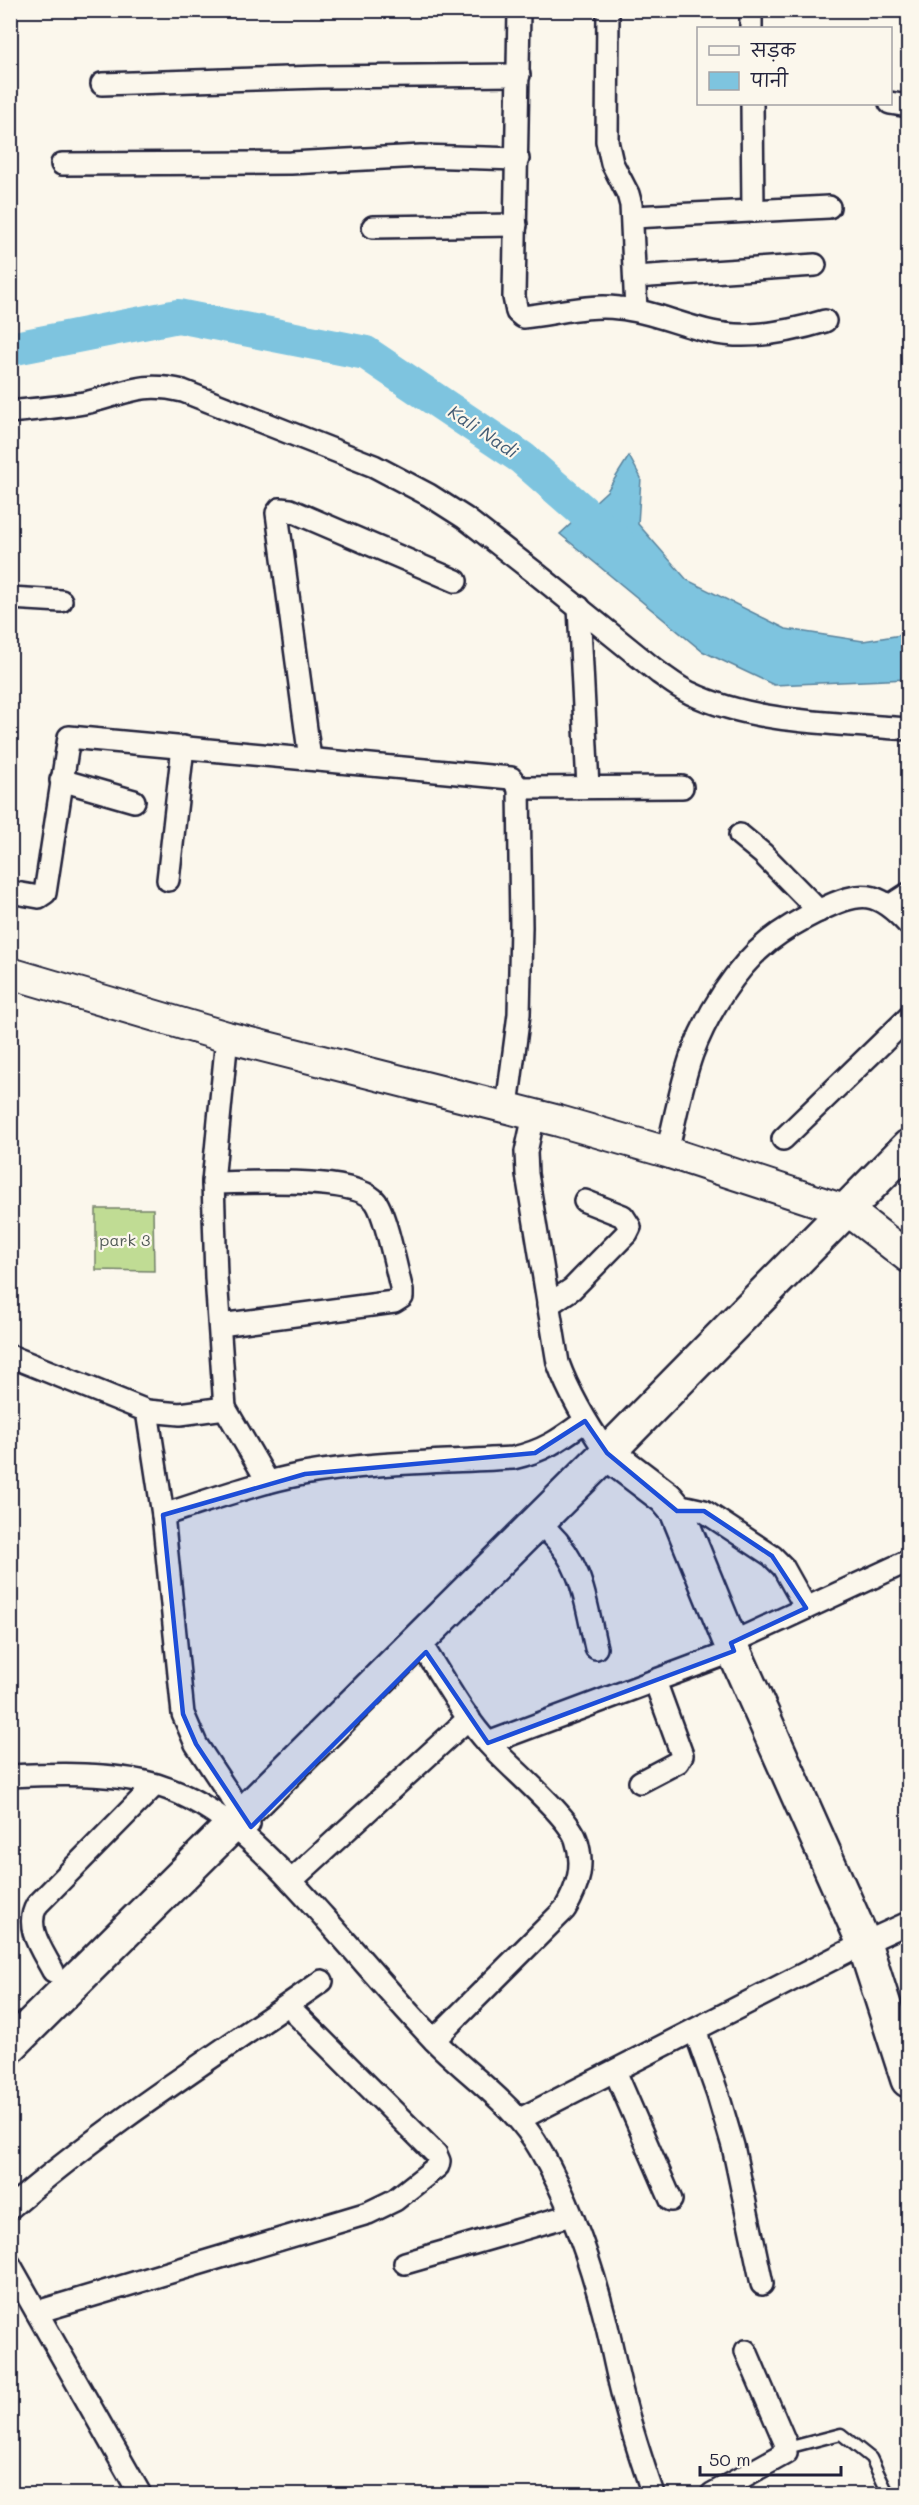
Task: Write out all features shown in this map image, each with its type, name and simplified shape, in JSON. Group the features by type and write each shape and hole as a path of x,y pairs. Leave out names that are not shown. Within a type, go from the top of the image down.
{"main road":[{"path":"10,2068 242,1825 613,1457 852,1214 909,1147"},
{"path":"852,1214 909,1171"},
{"path":"613,1457 666,1498 677,1511 733,1647 864,1943 907,2071"},
{"path":"10,2046 426,1652 548,1531 613,1457"}],"street":[{"path":"519,10 514,297 517,312 523,317 598,306 636,310 699,329 724,333 776,333 825,321"},
{"path":"608,10 607,141 612,163 628,194 633,217 636,310"},
{"path":"751,10 751,27"},
{"path":"102,84 321,77 519,75"},
{"path":"892,103 909,106"},
{"path":"752,105 753,211"},
{"path":"62,164 291,163 421,156 518,159"},
{"path":"633,217 829,207"},
{"path":"374,228 516,225"},
{"path":"635,277 815,265"},
{"path":"10,412 88,402 144,387 161,386 183,391 399,477 465,518 659,673 690,693 724,706 756,714 808,721 909,729"},
{"path":"310,759 277,513 280,509 291,510 456,581"},
{"path":"10,598 61,601"},
{"path":"579,608 588,787"},
{"path":"10,892 34,897 43,896 69,737 511,778 519,788 521,927 519,1014 521,1110 527,1174 558,1363 585,1421 613,1457"},
{"path":"168,880 183,747"},
{"path":"61,780 134,801"},
{"path":"519,788 682,787"},
{"path":"740,835 770,860 819,911"},
{"path":"667,1152 692,1055 712,1013 741,969 768,941 819,911 856,897 900,899 909,924"},
{"path":"10,973 227,1037 521,1110 667,1152 852,1214 909,1257"},
{"path":"783,1139 909,1018"},
{"path":"227,1037 213,1183 225,1408 268,1482"},
{"path":"213,1183 314,1182 364,1192 378,1205 402,1291 399,1301 220,1325"},
{"path":"548,1305 572,1289 627,1233 630,1227 624,1216 585,1201"},
{"path":"10,1356 147,1411 180,1414 225,1408"},
{"path":"147,1411 163,1515 183,1714 196,1744 242,1825 434,2040 520,2120 541,2150 571,2215 603,2307 625,2407 653,2494"},
{"path":"163,1515 268,1482 359,1466 513,1458 552,1446 585,1421"},
{"path":"677,1511 686,1507 704,1512 772,1556 783,1567 806,1608"},
{"path":"548,1531 563,1546 579,1575 596,1648"},
{"path":"488,1743 655,1681 733,1647 806,1608 909,1561"},
{"path":"426,1652 488,1743 564,1820 576,1838 581,1862 577,1889 565,1910 434,2040"},
{"path":"639,1782 678,1762 682,1755 655,1681"},
{"path":"291,1881 469,1718"},
{"path":"10,1776 46,1774 114,1778 155,1785 242,1825"},
{"path":"53,1971 36,1941 32,1914 37,1905 155,1785"},
{"path":"520,2120 864,1943 909,1923"},
{"path":"10,2208 50,2174 106,2132 322,1981"},
{"path":"37,2312 368,2212 395,2200 438,2166 439,2161 436,2154 297,2014"},
{"path":"694,2030 718,2095 733,2146 762,2284"},
{"path":"615,2071 670,2200"},
{"path":"405,2264 571,2215"},
{"path":"10,2265 140,2494"},
{"path":"712,2494 786,2453 787,2448 746,2351"}],"lane":[{"path":"787,2448 841,2433 871,2458 891,2494"}],"highlighted area":[{"path":"585,1421 607,1453 677,1511 704,1511 772,1556 806,1608 731,1643 734,1651 488,1743 426,1652 251,1827 196,1744 183,1714 163,1515 305,1474 535,1453"}],"green space":[{"name":"park 3","path":"96,1209 153,1209 154,1271 96,1270"}],"water":[{"path":"629,456 641,478 638,524 687,580 786,629 863,641 908,634 908,679 774,685 702,651 560,534 607,491"}],"waterway":[{"name":"Kali Nadi","path":"10,349 178,316 366,353 522,458 618,542"}]}
